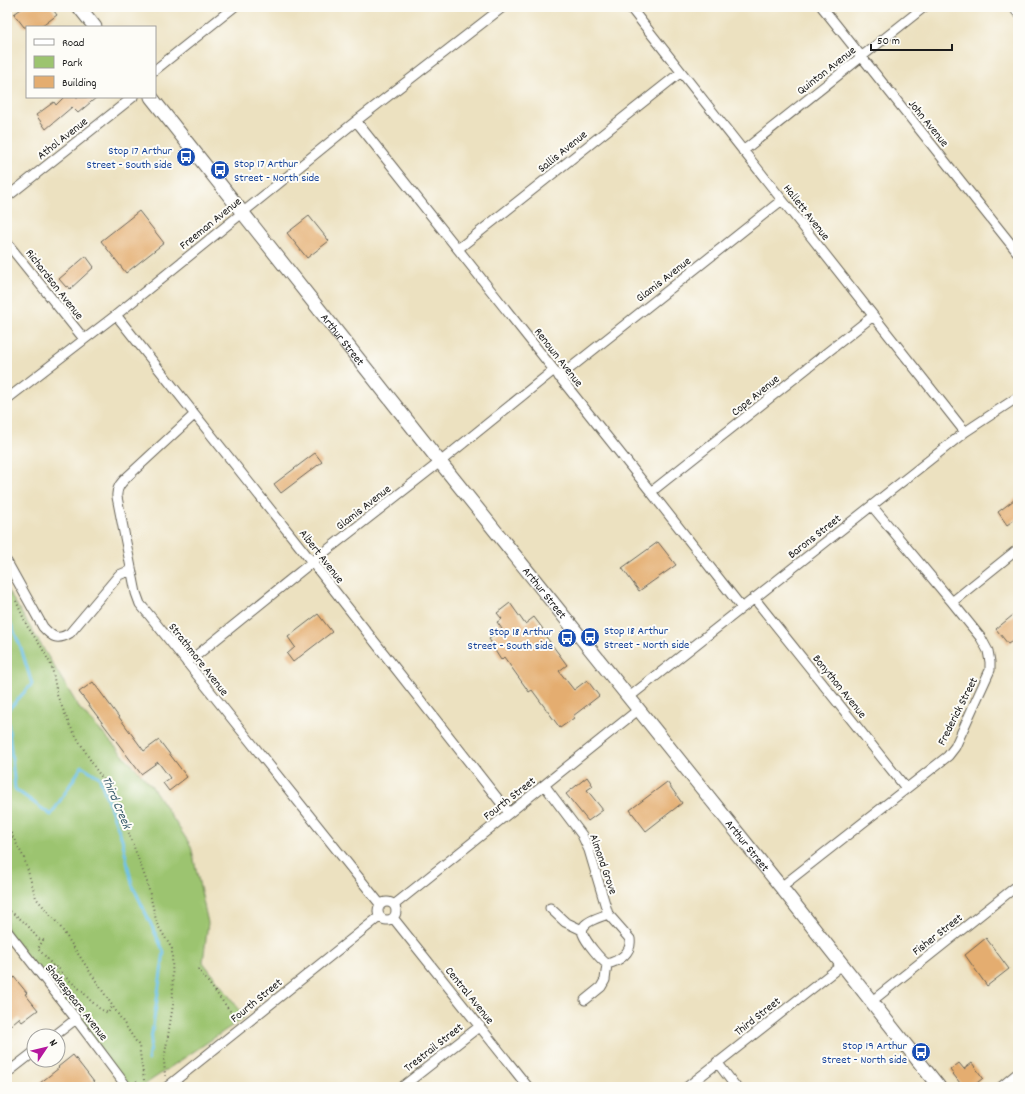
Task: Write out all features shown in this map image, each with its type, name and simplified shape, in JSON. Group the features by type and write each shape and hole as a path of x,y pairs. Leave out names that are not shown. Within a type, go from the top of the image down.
{"street":[{"path":"79,7 94,26"},
{"path":"156,69 234,7"},
{"name":"Freeman Avenue","path":"7,399 116,315 356,121 503,7"},
{"name":"Hallett Avenue","path":"630,7 965,432"},
{"name":"John Avenue","path":"822,7 1018,253"},
{"name":"Quinton Avenue","path":"743,151 924,7"},
{"path":"1013,7 1018,13"},
{"name":"Sallis Avenue","path":"458,249 681,72"},
{"name":"Athol Avenue","path":"7,197 132,98"},
{"name":"Arthur Street","path":"152,98 939,1087"},
{"name":"Renown Avenue","path":"356,121 742,608"},
{"name":"Glamis Avenue","path":"187,663 312,562 440,462 782,200"},
{"name":"Richardson Avenue","path":"7,243 84,339"},
{"name":"Albert Avenue","path":"116,315 509,813"},
{"name":"Cope Avenue","path":"651,492 873,316"},
{"name":"Barons Street","path":"628,698 965,432 1018,397"},
{"name":"Strathmore Avenue","path":"194,415 126,477 117,490 131,570 140,604 380,904"},
{"name":"Frederick Street","path":"781,887 948,756 955,747 990,670 988,651 981,638 872,506"},
{"path":"952,602 1018,549"},
{"path":"7,562 43,627 50,634 62,638 70,633 119,575 131,570"},
{"name":"Bonython Avenue","path":"754,598 906,788"},
{"name":"Fourth Street","path":"394,905 545,786 638,710"},
{"name":"Almond Grove","path":"545,786 582,835 589,850 608,914 628,936 631,944 630,949 621,958 613,963 607,964"},
{"name":"Fisher Street","path":"872,1001 1018,885"},
{"path":"388,902 394,905 396,913 394,919 385,921 379,917 377,910 380,904 388,902"},
{"path":"550,908 565,922 582,930"},
{"path":"585,1000 601,987 605,980 607,964 599,957 585,938 582,930 586,924 608,914"},
{"name":"Fourth Street","path":"166,1084 242,1027 379,917"},
{"name":"Central Avenue","path":"394,919 528,1087"},
{"name":"Shakespeare Avenue","path":"7,931 127,1087"},
{"name":"Third Street","path":"687,1087 842,965"},
{"path":"64,1028 76,1019"},
{"name":"Trestrail Street","path":"402,1087 480,1026"},
{"path":"7,1074 26,1059"},
{"path":"717,1062 736,1087"},
{"path":"1001,1087 1018,1073"}],"path":[{"path":"15,598 27,626 42,648 52,667 57,695 70,726 95,768 115,796 147,882 157,924 172,948 173,1005 164,1060 166,1084"},
{"path":"7,826 24,858 36,898 59,925 139,1046 145,1087"},
{"path":"7,909 18,916 20,920 33,931 40,940 43,940 38,949 52,965 59,969 64,976 100,1009 108,1012 113,1007"},
{"path":"50,962 72,997"},
{"path":"198,969 242,1027"}],"green space":[{"path":"7,589 80,709 151,785 191,846 208,923 203,962 245,1017 141,1087 127,1087 7,931"}],"building":[{"path":"24,7 51,7 57,15 42,26 24,27 14,14"},
{"path":"63,98 96,98 78,113 72,107 46,129 36,115 54,102 56,105"},
{"path":"139,211 164,243 126,273 101,241"},
{"path":"309,216 329,241 307,258 287,233"},
{"path":"86,256 94,267 70,289 68,286 66,287 59,279"},
{"path":"315,453 322,462 281,493 274,484"},
{"path":"1018,497 1018,517 1007,525 998,512"},
{"path":"658,542 676,565 639,591 622,568"},
{"path":"510,603 525,624 534,617 543,629 541,630 567,665 559,671 574,690 587,680 599,696 560,728 532,690 529,692 504,657 501,660 489,639 502,629 497,622 502,619 497,613"},
{"path":"1018,611 1018,637 1008,644 996,629"},
{"path":"318,614 332,632 293,662 287,654 295,647 288,637"},
{"path":"93,682 144,751 159,740 187,777 169,791 163,783 170,778 158,762 141,774 79,692"},
{"path":"587,777 593,786 587,790 603,810 588,821 566,794"},
{"path":"667,782 682,803 646,831 630,810"},
{"path":"986,938 1009,969 987,986 965,955"},
{"path":"7,970 27,993 25,994 38,1010 22,1022 19,1018 7,1028"},
{"path":"73,1055 94,1082 88,1087 35,1087 59,1068 66,1068 66,1061"},
{"path":"959,1063 964,1069 972,1063 983,1078 972,1087 963,1087 950,1070"}],"waterway":[{"name":"Third Creek","path":"7,615 21,648 32,684 7,711 15,789 51,815 82,766 99,777 122,839 132,884 164,952 148,1060"}],"place":[{"name":"Stop 17 Arthur Street - South side","path":"186,157"},
{"name":"Stop 17 Arthur Street - North side","path":"220,170"},
{"name":"Stop 18 Arthur Street - North side","path":"590,637"},
{"name":"Stop 18 Arthur Street - South side","path":"567,638"},
{"name":"Stop 19 Arthur Street - North side","path":"921,1052"}]}
